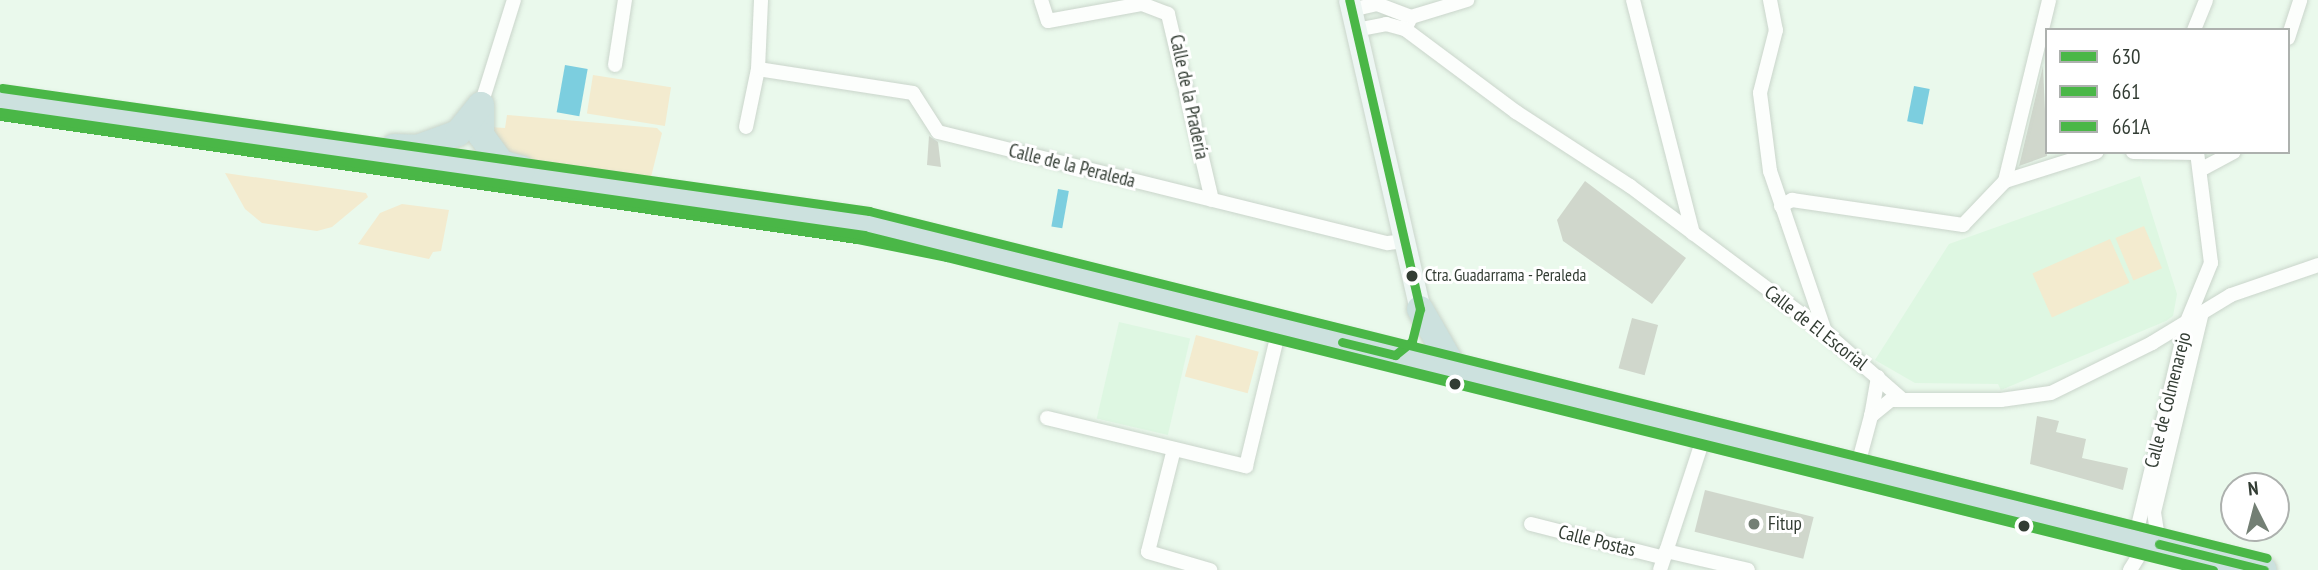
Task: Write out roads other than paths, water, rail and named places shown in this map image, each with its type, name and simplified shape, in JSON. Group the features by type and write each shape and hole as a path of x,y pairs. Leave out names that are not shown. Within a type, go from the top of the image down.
{"highway":[{"path":"0,100 307,146 866,223 1857,468 2202,570"},
{"path":"307,146 417,148 458,133 481,105"},
{"path":"481,105 481,135 501,163 585,185"},
{"path":"0,116 857,239 1277,338 1701,445 2139,551 2263,570"},
{"path":"1395,355 1412,341 1420,309"},
{"path":"1420,309 1455,370"}],"main road":[{"path":"1352,13 1420,309"}],"street":[{"path":"481,105 514,0"},
{"path":"615,65 625,0"},
{"path":"746,127 758,69 761,0"},
{"name":"Calle de la Pradería","path":"1041,0 1048,21 1142,4 1168,14 1212,200"},
{"path":"1352,13 1386,24 1408,23 1467,0"},
{"path":"1633,0 1693,233"},
{"path":"1770,0 1776,30 1760,93 1770,171 1825,332"},
{"path":"1781,206 1792,200 1964,225 2005,180 2049,0"},
{"path":"2195,28 2206,0"},
{"path":"2290,32 2300,0"},
{"path":"1352,13 1376,2"},
{"name":"Calle de El Escorial","path":"1376,2 1825,332 1903,400"},
{"name":"Calle de la Peraleda","path":"758,69 913,93 938,132 1388,243 1405,241"},
{"path":"2005,180 2090,154"},
{"name":"Calle de Colmenarejo","path":"2197,154 2212,283 2231,295"},
{"path":"2200,170 2230,154"},
{"name":"Calle de Colmenarejo","path":"2139,551 2138,526 2186,324 2211,263"},
{"path":"1871,416 1891,400 2001,400 2051,393 2201,316 2231,295 2318,265"},
{"name":"Calle de Colmenarejo","path":"2139,551 2154,512 2201,316"},
{"path":"1046,418 1246,466 1277,338"},
{"path":"1857,468 1878,377"},
{"path":"1663,560 1701,445"},
{"path":"1174,449 1148,552 1210,570"},
{"name":"Calle Postas","path":"1531,524 1663,560 1748,570"}],"water":[{"path":"565,65 588,69 579,116 557,112"},
{"path":"1914,86 1930,89 1923,124 1907,121"},
{"path":"1058,189 1069,191 1062,228 1051,226"}],"place":[{"name":"Ctra. Guadarrama - Peraleda","path":"1412,276"},
{"name":"Fitup","path":"1754,524"}]}
